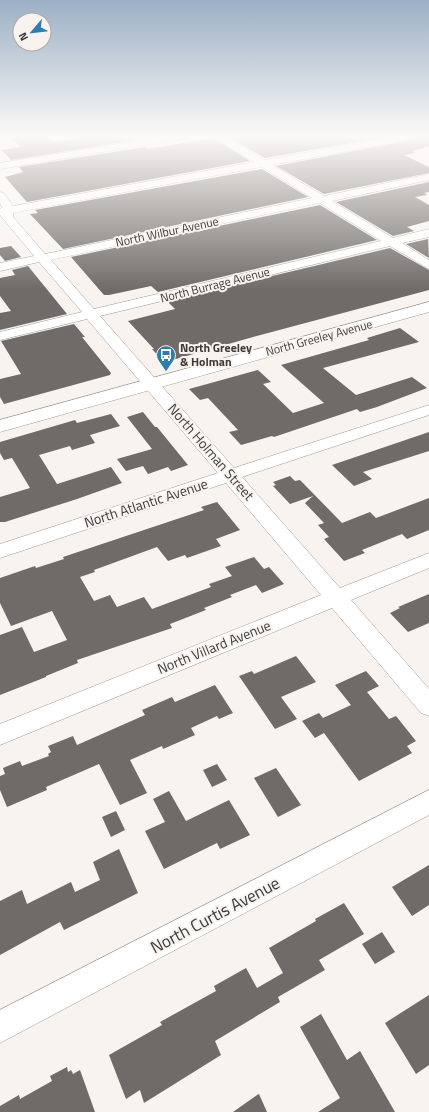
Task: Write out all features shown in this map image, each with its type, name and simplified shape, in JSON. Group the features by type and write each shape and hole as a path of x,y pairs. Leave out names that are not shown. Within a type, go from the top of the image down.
{"main road":[{"name":"North Greeley Avenue","path":"0,426 429,307"}],"street":[{"path":"4,211 134,187"},
{"path":"301,187 429,265"},
{"name":"North Wilbur Avenue","path":"0,267 383,187"},
{"name":"North Holman Street","path":"0,195 6,203 4,211 7,217 429,706"},
{"name":"North Burrage Avenue","path":"0,336 429,233"},
{"name":"North Atlantic Avenue","path":"0,551 429,410"},
{"name":"North Villard Avenue","path":"0,735 429,560"},
{"name":"North Curtis Avenue","path":"0,1027 429,802"}],"building":[{"path":"14,187 109,187 27,202"},
{"path":"163,187 291,187 308,197 63,249 30,214 38,213 35,210"},
{"path":"312,187 360,187 324,194"},
{"path":"406,187 429,187 429,192 424,193 427,195 415,197 429,205 429,221 407,227 414,231 393,236 336,202"},
{"path":"320,205 377,240 158,292 151,286 109,295 104,295 71,257"},
{"path":"428,239 429,258 406,244"},
{"path":"11,246 21,257 5,261 0,255 0,248"},
{"path":"390,248 429,270 429,290 169,361 163,361 128,321 175,309 167,301"},
{"path":"28,266 67,314 0,330 0,313 11,311 0,296 0,278 15,275 12,270"},
{"path":"74,324 85,337 82,337 111,373 110,375 4,404 0,397 0,379 21,374 1,341"},
{"path":"400,328 419,342 323,368 356,395 412,377 427,388 377,407 360,412 357,409 274,437 272,436 241,445 229,432 238,430 208,398 200,400 189,389 258,370 271,382 263,384 293,413 324,403 281,365 369,340 367,338"},
{"path":"143,412 188,465 171,471 168,467 148,474 143,466 126,471 117,459 152,449 127,417"},
{"path":"111,414 120,426 90,435 95,443 72,450 70,446 39,455 57,484 111,467 122,483 77,499 5,522 0,522 0,497 30,488 12,458 4,460 0,453 0,442 75,420 77,423"},
{"path":"429,432 429,451 363,472 372,479 354,486 332,465"},
{"path":"290,476 295,481 300,480 342,523 370,512 376,518 429,498 429,530 407,539 402,534 362,550 365,553 344,561 324,539 329,537 318,525 324,523 305,503 313,496 290,504 273,486 276,485 273,482"},
{"path":"217,502 240,530 216,539 221,546 187,558 185,555 168,561 157,547 94,570 95,572 80,577 94,601 110,595 117,607 144,597 152,609 211,587 209,584 232,576 225,567 254,557 264,569 269,567 284,584 262,593 256,585 230,595 232,597 204,608 206,610 170,624 172,628 77,660 78,663 0,695 0,635 22,627 34,652 67,640 52,611 11,626 0,603 0,578 35,566 36,568 64,559 63,557 204,510 201,507"},
{"path":"429,594 429,623 408,632 390,613 400,608 398,607"},
{"path":"296,656 316,682 281,697 297,719 275,729 239,676 252,671 254,674"},
{"path":"366,671 379,686 367,692 389,719 396,716 416,741 407,746 412,753 359,781 324,733 315,738 302,721 319,713 323,718 351,705 335,685"},
{"path":"215,685 233,713 219,719 217,716 191,728 195,735 163,749 162,746 130,760 147,793 120,805 99,764 46,787 47,790 7,807 0,790 0,776 5,774 3,768 20,761 22,766 49,756 48,754 51,752 48,746 73,736 77,745 145,715 142,710 172,697 175,702"},
{"path":"217,764 227,780 212,787 203,770"},
{"path":"276,768 301,805 278,817 254,778"},
{"path":"169,791 186,821 229,800 250,835 220,849 217,843 164,869 145,831 165,822 153,799"},
{"path":"116,811 125,830 111,837 102,817"},
{"path":"119,849 138,893 64,930 60,922 0,955 0,901 22,890 27,904 71,882 75,892 100,880 93,862"},
{"path":"429,865 429,905 412,916 392,887"},
{"path":"344,903 364,934 319,960 325,970 278,997 280,1002 215,1041 221,1055 144,1103 140,1090 126,1099 109,1055 162,1025 160,1022 216,991 214,986 246,968 257,988 283,973 269,948 316,921 315,919"},
{"path":"382,932 395,952 375,964 362,944"},
{"path":"429,995 429,1065 416,1074 385,1023"},
{"path":"321,1014 347,1060 360,1051 395,1112 318,1112 340,1098 300,1027"},
{"path":"67,1067 68,1072 71,1070 73,1074 80,1070 95,1112 0,1112 0,1106 19,1095 20,1099 52,1081 50,1076"},
{"path":"259,1094 267,1112 233,1112 257,1095"}],"place":[{"name":"North Greeley & Holman","path":"166,372"}]}
